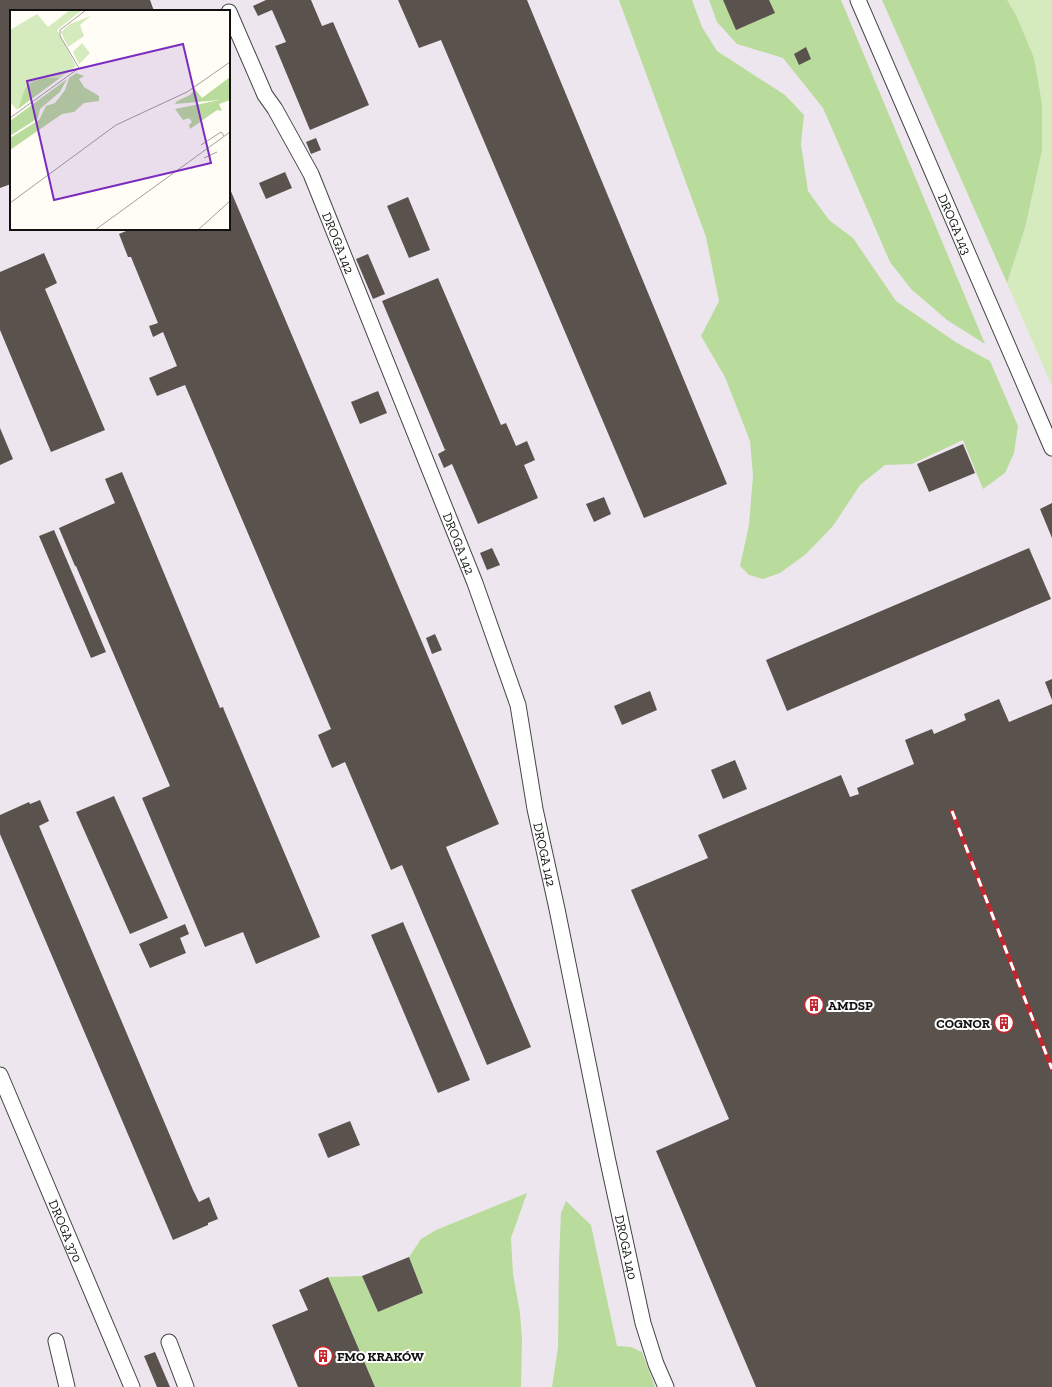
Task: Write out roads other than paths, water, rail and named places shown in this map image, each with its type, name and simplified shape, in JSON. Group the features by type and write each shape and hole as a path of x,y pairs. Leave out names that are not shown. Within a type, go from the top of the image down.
{"lane":[{"name":"DROGA 142","path":"224,0 228,10"},
{"name":"DROGA 143","path":"858,0 1052,448"},
{"name":"DROGA 142","path":"230,14 265,95 275,109 311,174 475,583 518,705 535,809 557,909 596,1104"},
{"name":"DROGA 370","path":"0,1075 132,1387"},
{"name":"DROGA 140","path":"596,1104 643,1323 656,1364 666,1387"},
{"path":"56,1341 67,1387"},
{"path":"169,1342 186,1387"}],"railway":[{"path":"952,811 1052,1069"}],"place":[{"name":"AMDSP","path":"814,1005"},
{"name":"COGNOR","path":"1004,1023"},
{"name":"FMO KRAKÓW","path":"323,1356"}]}
